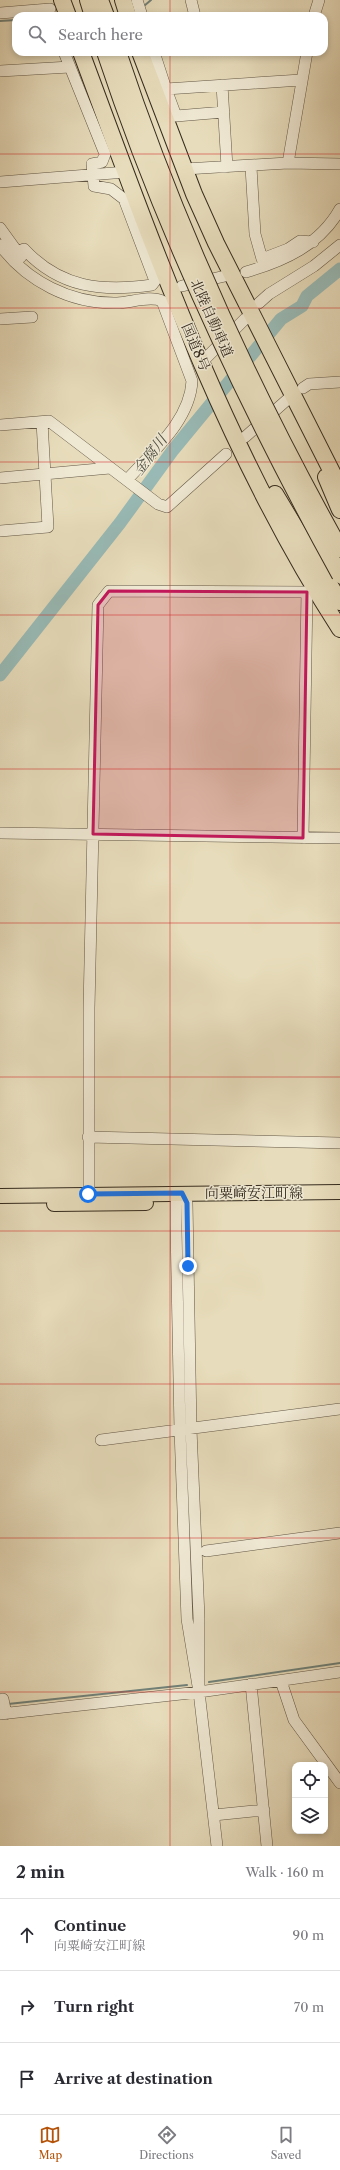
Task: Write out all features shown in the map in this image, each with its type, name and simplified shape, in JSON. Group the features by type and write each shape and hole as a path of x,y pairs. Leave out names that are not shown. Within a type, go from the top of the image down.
{"highway":[{"path":"70,0 74,12"},
{"path":"88,0 92,12"},
{"path":"100,0 104,12"},
{"path":"123,0 127,12"},
{"path":"53,6 62,12"},
{"name":"国道8号","path":"82,56 126,172 210,382 227,420 285,535 310,589 340,629"},
{"path":"86,56 100,104"},
{"name":"北陸自動車道","path":"106,56 147,164 209,314 272,448 340,575"},
{"name":"北陸自動車道","path":"119,56 155,152 221,310 281,436 340,549"},
{"path":"142,56 185,169 251,322 283,374 340,488"},
{"path":"283,374 340,510"},
{"path":"245,456 273,491 340,602"}],"main road":[{"name":"向粟崎安江町線","path":"182,1200 340,1192"},
{"name":"向粟崎安江町線","path":"0,1196 88,1199 340,1202"},
{"name":"向粟崎安江町線","path":"0,1205 88,1199"}],"street":[{"path":"137,0 141,12"},
{"path":"191,0 194,12"},
{"path":"315,12 319,0"},
{"path":"0,13 53,6"},
{"path":"8,248 24,249 35,260 50,271 68,280 88,286 111,289 152,285 155,281 124,199 111,189 94,186 92,164 102,162 105,154 66,56"},
{"path":"155,56 176,116 224,112"},
{"path":"288,163 306,56"},
{"path":"0,71 70,67"},
{"path":"166,89 302,80"},
{"path":"222,85 227,167"},
{"path":"185,169 251,167 288,163 340,164"},
{"path":"251,167 255,234 262,259 288,249 300,241 313,242"},
{"path":"0,182 126,172"},
{"path":"246,272 284,260 313,242 328,228 340,209"},
{"path":"0,228 8,248 32,277 67,295 102,303 130,302 156,298 162,301 192,371 192,388 186,408 177,424 129,481"},
{"path":"259,304 269,294 314,266 340,245"},
{"path":"8,248 38,272 62,285 91,294 123,296 161,290"},
{"path":"182,286 225,276"},
{"path":"0,319 32,317"},
{"path":"206,358 251,322"},
{"path":"303,388 309,384 340,382"},
{"path":"245,438 288,399"},
{"path":"0,424 49,421 158,504 167,507 226,454"},
{"path":"0,531 48,527 42,422"},
{"path":"0,478 110,468"},
{"path":"88,1199 98,605 109,591 310,589 303,838"},
{"path":"0,833 340,838"},
{"path":"88,1137 340,1143"},
{"path":"182,1200 199,1618 199,1692"},
{"path":"182,1200 180,1430 187,1618 199,1692 217,1846"},
{"path":"101,1440 340,1408"},
{"path":"206,1551 340,1533"},
{"path":"3,1699 4,1713 199,1692 340,1672"},
{"path":"281,1681 294,1720 340,1783"},
{"path":"251,1684 267,1846"},
{"path":"214,1815 264,1810"}],"highlighted area":[{"path":"109,591 307,592 303,838 93,834 98,605"}],"waterway":[{"path":"144,6 151,0"},
{"path":"0,21 12,20"},
{"name":"金腐川","path":"0,675 120,523 173,450 281,319 302,306 307,296 340,269"},
{"path":"209,1682 340,1663"},
{"path":"8,1704 187,1685"}],"route":[{"path":"88,1194 182,1193 187,1203 188,1266"}]}
